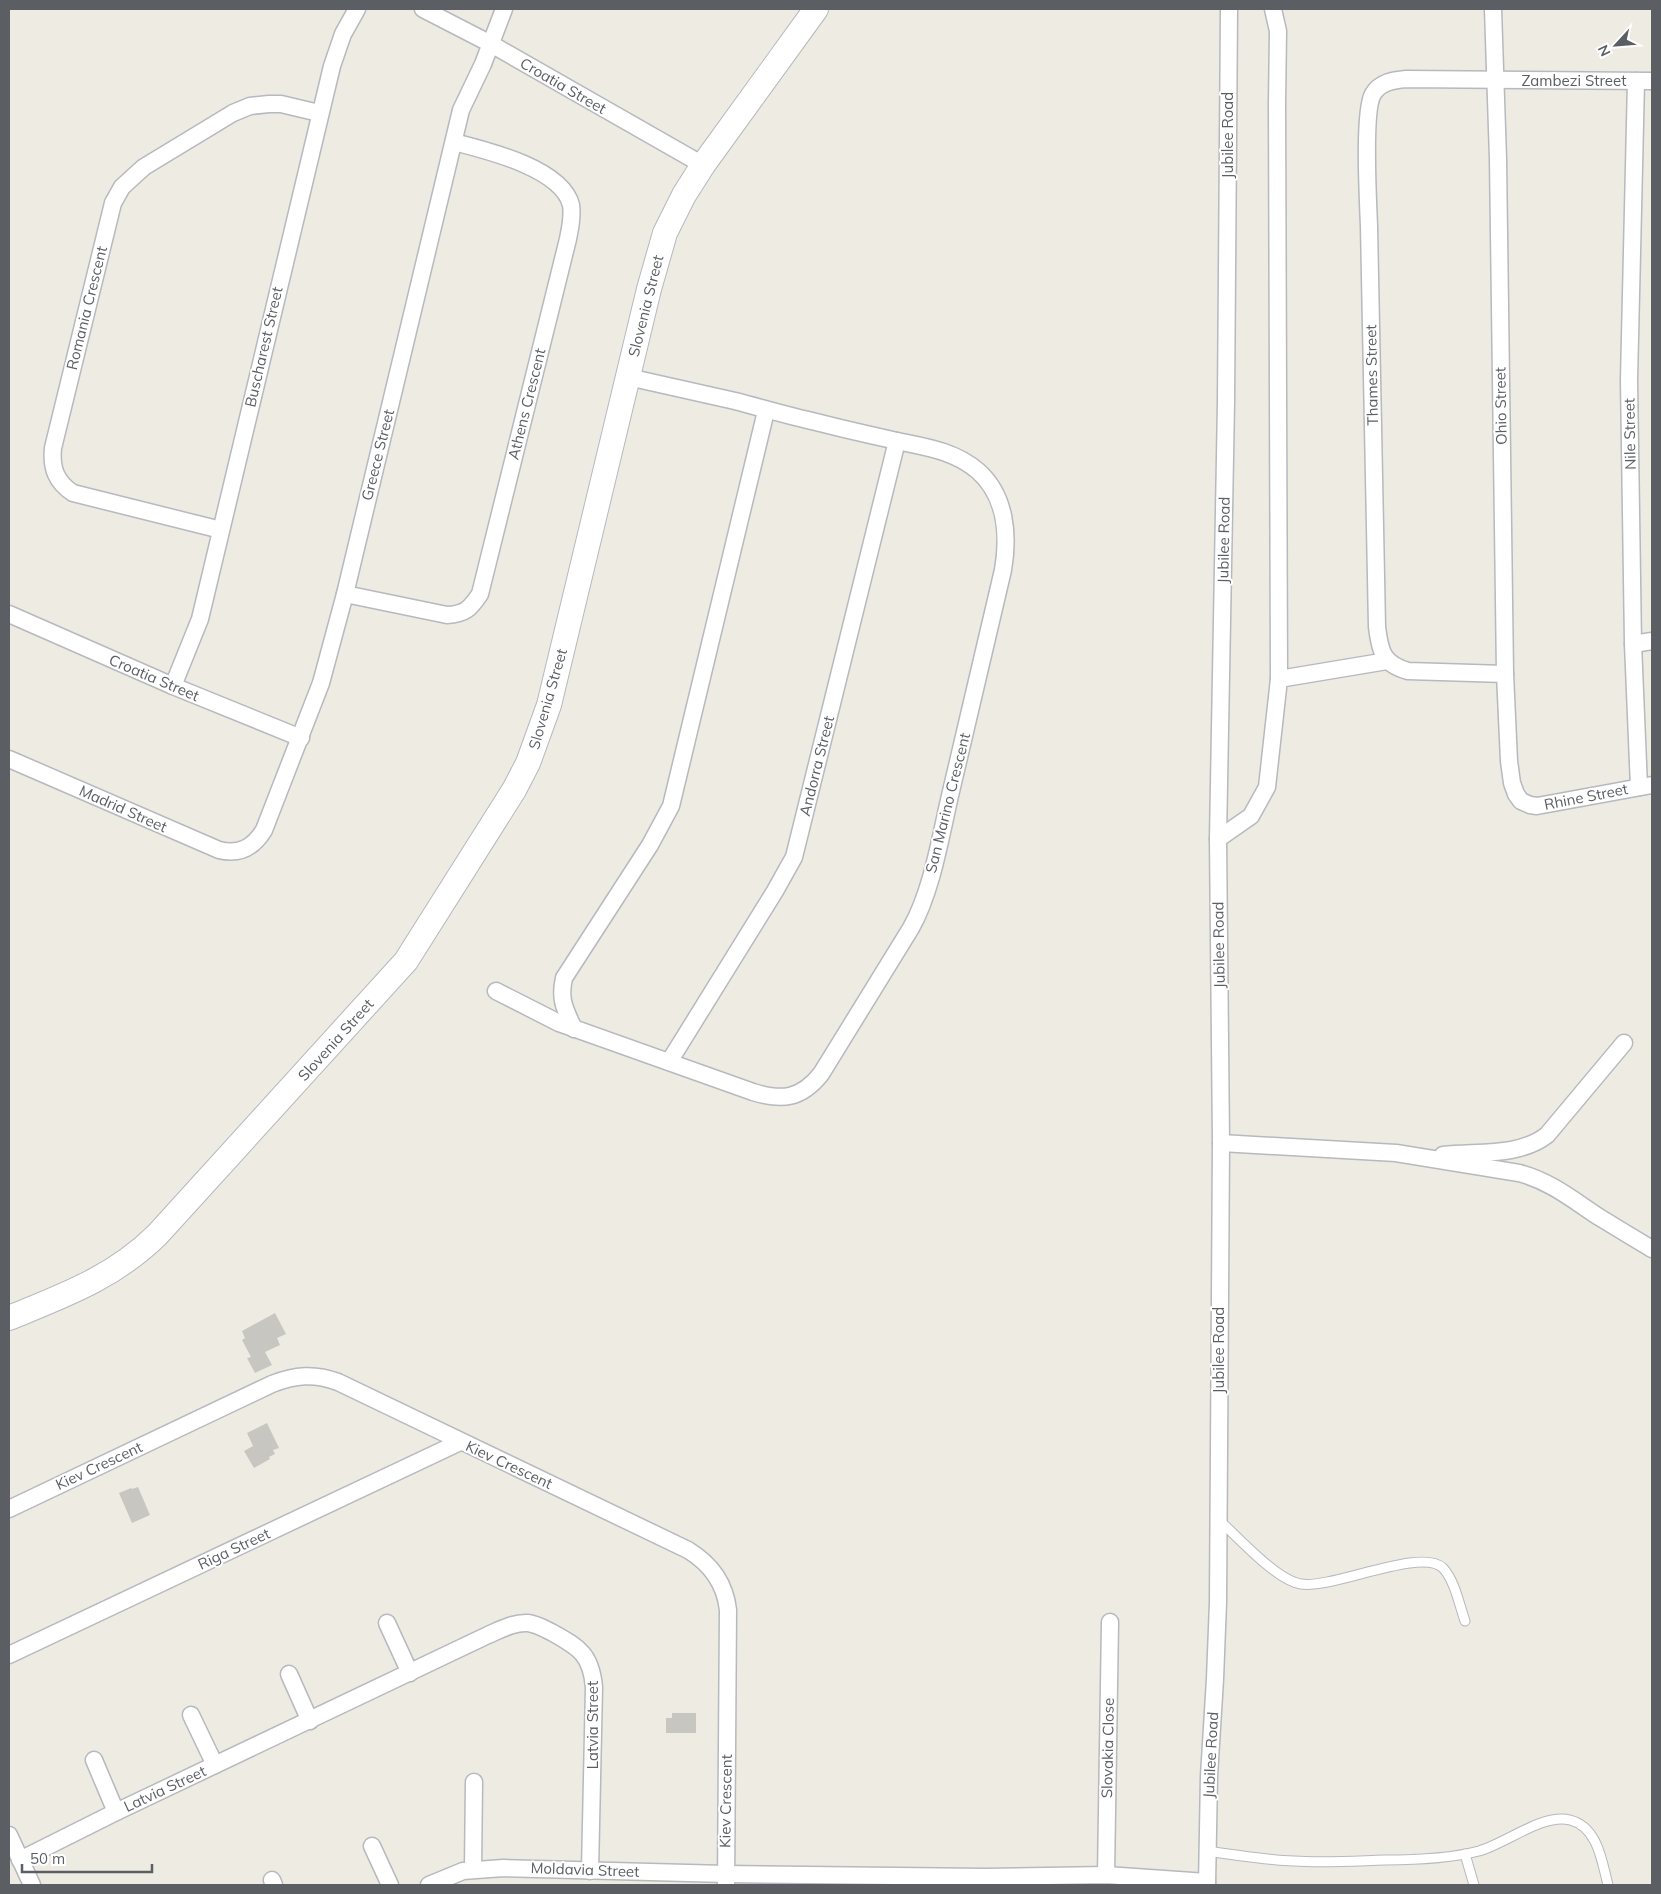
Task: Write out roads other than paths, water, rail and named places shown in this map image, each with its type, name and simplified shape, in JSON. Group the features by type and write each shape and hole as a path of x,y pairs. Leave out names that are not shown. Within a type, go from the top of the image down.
{"street":[{"name":"Buscharest Street","path":"173,686 200,619 320,113 338,49 357,9"},
{"name":"Croatia Street","path":"423,9 491,44 703,165"},
{"name":"Greece Street","path":"238,852 256,842 264,830 321,683 345,594 461,110 491,44 504,9"},
{"name":"Slovenia Street","path":"9,1318 92,1283 120,1266 150,1242 399,970 434,919 514,790 528,764 542,729 556,679 649,289 665,232 684,195 703,165 816,9"},
{"name":"Jubilee Road","path":"1207,1883 1210,1767 1216,1679 1218,1519 1220,1142 1218,839 1226,402 1229,9"},
{"path":"1218,839 1251,816 1267,787 1279,679 1276,113 1278,31 1273,9"},
{"name":"Ohio Street","path":"1493,9 1505,674 1509,761 1512,783 1521,801"},
{"name":"Thames Street","path":"1387,662 1379,644 1377,628 1368,213 1367,123 1369,106 1372,94 1379,86 1388,82 1406,79 1495,80"},
{"name":"Zambezi Street","path":"1495,80 1652,81"},
{"name":"Nile Street","path":"1636,81 1629,380 1633,644 1646,786"},
{"name":"Romania Crescent","path":"221,530 73,493 64,486 54,472 52,465 53,448 113,203 122,187 144,167 233,112 250,106 269,104 320,113"},
{"name":"Athens Crescent","path":"345,594 447,615 459,614 473,605 480,594 568,239 572,220 571,204 556,184 539,170 518,161 454,142"},
{"name":"San Marino Crescent","path":"496,991 526,1008 574,1029 768,1096 789,1096 808,1088 821,1074 911,928 920,910 941,832 999,589 1007,542 1004,518 994,491 972,466 933,448 766,411 737,402 628,377"},
{"path":"574,1029 564,1008 562,998 564,978 650,845 671,806 766,411"},
{"name":"Andorra Street","path":"669,1062 794,857 897,441"},
{"name":"Croatia Street","path":"9,614 173,686 301,738"},
{"path":"1633,644 1652,641"},
{"path":"1279,679 1387,662 1395,668 1408,671 1505,674"},
{"name":"Madrid Street","path":"9,759 206,845 224,851 238,852"},
{"name":"Rhine Street","path":"1521,801 1530,806 1544,806 1646,786"},
{"path":"1428,1158 1522,1148 1539,1141 1547,1135 1624,1043"},
{"path":"1220,1142 1383,1152 1519,1173 1543,1180 1652,1249"},
{"name":"Kiev Crescent","path":"9,1509 272,1384 298,1376 318,1376 338,1382 688,1550 708,1564 718,1578 727,1600 729,1625 726,1880"},
{"name":"Riga Street","path":"9,1655 460,1442"},
{"name":"Slovakia Close","path":"1106,1875 1110,1622"},
{"path":"387,1623 410,1673"},
{"name":"Latvia Street","path":"20,1860 116,1812 501,1629 522,1623 536,1625 572,1643 584,1654 593,1671 590,1871"},
{"path":"289,1674 310,1721"},
{"name":"Latvia Street","path":"191,1715 215,1765"},
{"name":"Latvia Street","path":"94,1760 116,1812"},
{"path":"473,1869 474,1782"},
{"path":"9,1835 32,1885"},
{"path":"372,1846 390,1885"},
{"name":"Moldavia Street","path":"429,1885 456,1873 473,1869 590,1871 726,1880 985,1881 1106,1875 1207,1883"}],"lane":[{"path":"1218,1519 1274,1572 1286,1580 1302,1584 1321,1584 1396,1565 1416,1562 1436,1564 1442,1567 1449,1577 1465,1620"},
{"path":"1207,1851 1292,1861 1413,1860 1465,1854 1508,1840 1541,1822 1556,1818 1570,1820 1587,1830 1594,1838 1608,1885"},
{"path":"1465,1854 1474,1885"}]}
